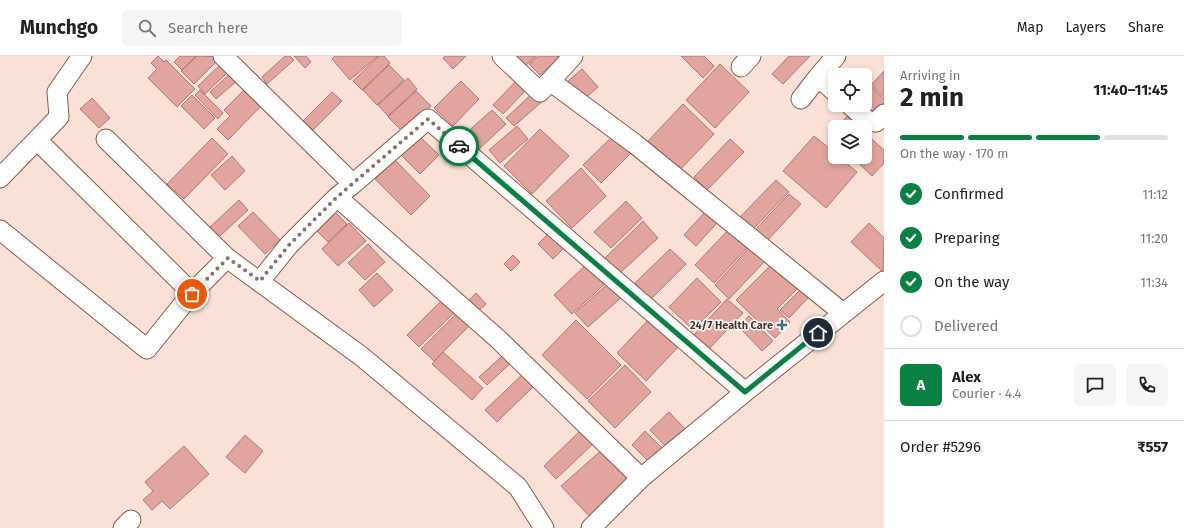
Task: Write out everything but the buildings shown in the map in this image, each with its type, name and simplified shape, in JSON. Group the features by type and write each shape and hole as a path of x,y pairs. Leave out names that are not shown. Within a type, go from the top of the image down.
{"street":[{"path":"0,178 59,117 57,92 82,56"},
{"path":"502,56 540,92 573,56"},
{"path":"800,99 836,56"},
{"path":"229,58 353,184"},
{"path":"818,77 828,86"},
{"path":"550,81 658,162 843,313"},
{"path":"858,112 868,121 876,122 884,114"},
{"path":"260,281 289,245 337,197 428,119 745,392"},
{"path":"106,139 228,258 361,356 518,487 544,528"},
{"path":"37,140 192,294"},
{"path":"337,197 498,339 641,478"},
{"path":"0,230 147,349 192,294 228,258"},
{"path":"591,528 641,478 745,392 884,281"}],"way so far":[{"path":"192,294 228,258 260,281 289,245 337,197 428,119 459,146"}],"place":[{"name":"24/7 Health Care","path":"782,325"}],"route":[{"path":"459,146 745,392 818,333"}]}
